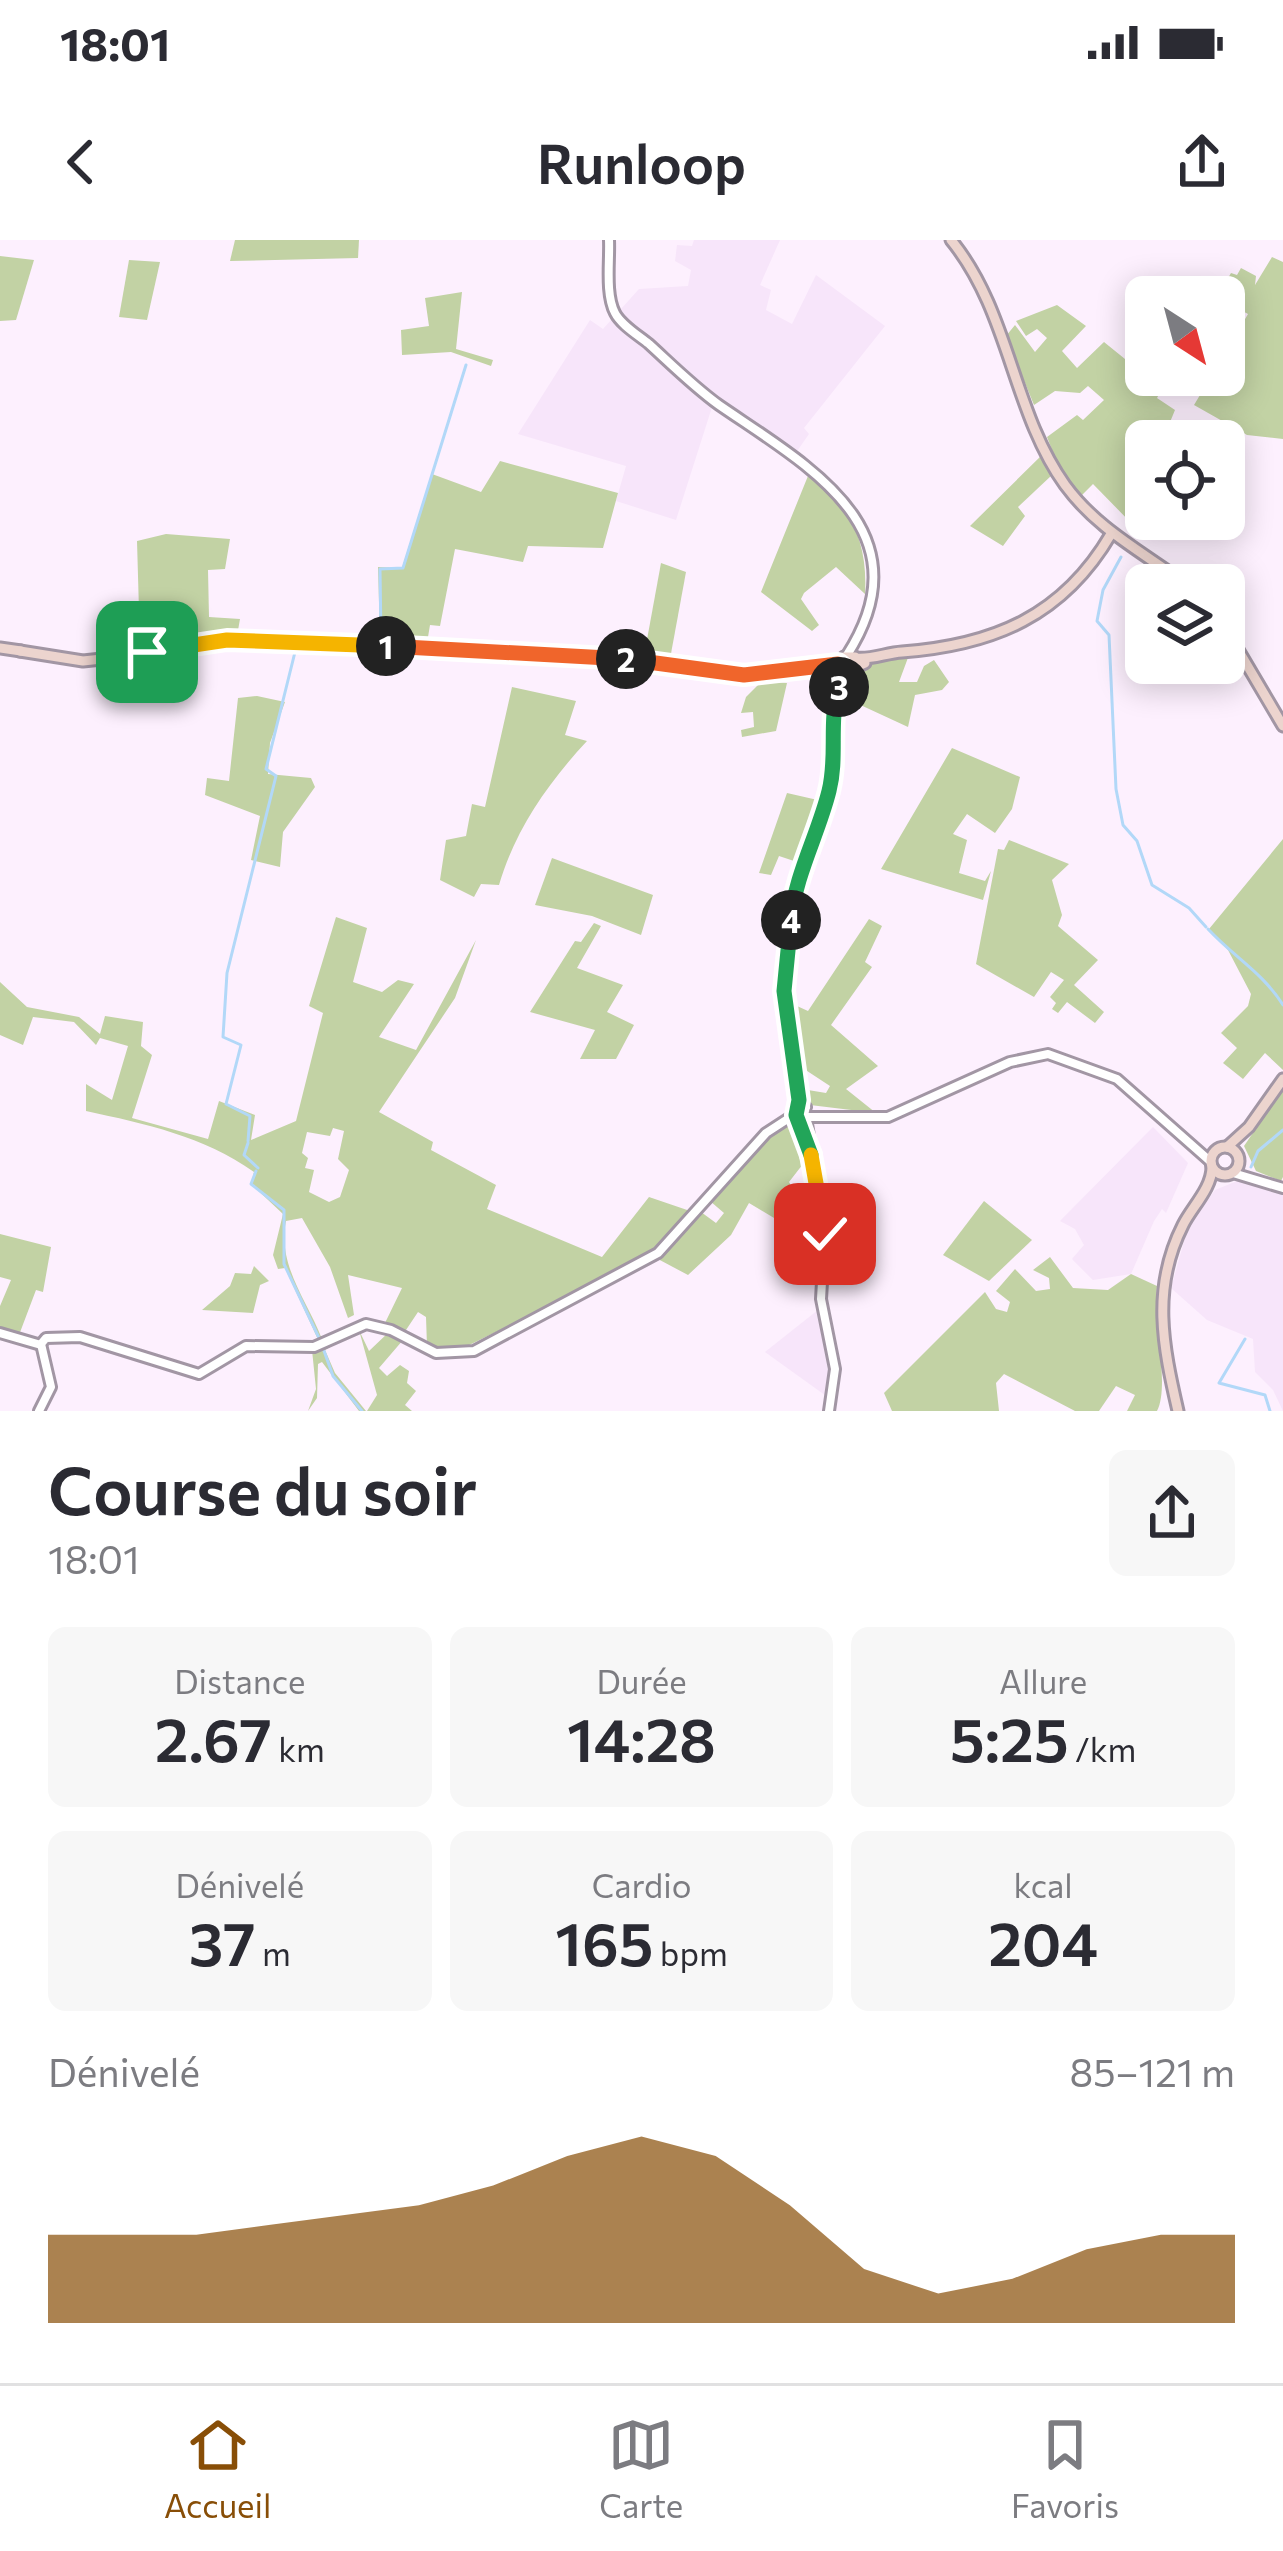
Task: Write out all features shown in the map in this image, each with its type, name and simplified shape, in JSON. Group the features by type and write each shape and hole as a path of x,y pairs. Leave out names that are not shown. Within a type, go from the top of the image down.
{"main road":[{"path":"952,240 979,280 1056,471 1113,536 1155,564"},
{"path":"0,648 62,658 124,657 227,640 339,642 638,660 744,675 954,647 994,634 1065,596 1113,536"},
{"path":"1245,662 1283,726"},
{"path":"1180,1411 1161,1330 1169,1258 1212,1164 1231,1153 1283,1079"},
{"path":"1199,1199 1229,1174 1231,1153"},
{"path":"1212,1164 1229,1174"}],"street":[{"path":"609,240 610,296 618,318 685,377 822,475 846,498 863,530 871,564 860,628 833,707 830,786 795,893 784,982 824,1228 822,1306 835,1365 830,1411"},
{"path":"0,1333 46,1344 66,1338 200,1374 246,1346 314,1347 366,1324 392,1330 436,1353 470,1353 660,1252 772,1128 802,1112 888,1117 1039,1054 1065,1058 1119,1080 1194,1142 1212,1164"},
{"path":"1194,1142 1231,1153 1261,1178 1283,1188"},
{"path":"1229,1174 1261,1178"},
{"path":"38,1411 51,1388 46,1344"}],"shaded area":[{"path":"694,240 780,240 760,285 771,290 766,310 792,324 816,275 885,326 804,428 809,434 793,457 713,404 676,520 616,501 626,466 518,434 590,320 603,329 639,289 688,286 691,270 675,261 677,245 692,246"},
{"path":"1153,1127 1188,1163 1166,1213 1162,1209 1154,1221 1131,1274 1093,1280 1072,1259 1084,1245 1075,1229 1060,1221"},
{"path":"1242,1179 1283,1182 1283,1411 1273,1390 1255,1372 1253,1339 1207,1320 1171,1288 1188,1227 1215,1190"},
{"path":"818,1310 830,1355 829,1398 765,1352"}],"green space":[{"path":"235,240 359,240 358,258 230,261"},
{"path":"0,256 34,260 16,320 0,321"},
{"path":"1272,257 1283,262 1283,439 1247,435 1245,420 1220,420 1194,405 1199,396 1245,396 1245,276 1229,276 1241,268 1256,276 1255,285"},
{"path":"129,260 160,262 147,320 119,317"},
{"path":"462,292 456,349 493,360 491,366 451,352 402,355 401,330 429,326 425,298"},
{"path":"1057,305 1086,326 1062,351 1077,368 1104,342 1125,359 1125,396 1158,396 1175,410 1171,420 1125,420 1125,517 1093,484 1080,497 1062,475 1047,437 1077,415 1083,420 1104,400 1088,386 1080,393 1055,391 1034,405 1006,336 1015,325 1035,352 1047,338 1037,329 1026,336 1016,321"},
{"path":"1044,453 1052,475 1018,507 1025,516 1003,546 970,526"},
{"path":"500,461 618,493 603,548 528,546 523,562 455,549 440,626 430,625 427,643 380,639 378,567 402,568 432,474 481,492"},
{"path":"810,471 854,526 865,575 865,594 836,567 804,593 801,599 819,625 812,631 761,592"},
{"path":"166,534 230,539 225,569 208,570 209,617 240,619 237,636 97,657 113,649 109,615 139,611 137,541"},
{"path":"661,563 686,572 670,659 644,656"},
{"path":"909,655 899,682 917,682 924,666 934,660 949,682 942,690 915,695 908,727 841,696 861,667"},
{"path":"762,681 787,683 776,731 742,737 741,730 754,727 753,712 741,713 746,697"},
{"path":"512,687 576,701 565,735 587,741 534,808 499,885 481,884 474,897 440,880 446,840 466,836 472,804 485,807"},
{"path":"257,696 285,702 270,743 268,774 311,778 315,787 283,832 280,867 251,860 260,816 205,795 207,778 229,781 238,698"},
{"path":"952,748 1020,777 1012,809 995,833 967,814 953,834 967,840 959,873 985,881 991,871 983,900 881,869"},
{"path":"787,793 822,801 800,863 779,856 771,875 759,873"},
{"path":"1283,839 1283,1070 1265,1053 1243,1079 1223,1063 1237,1048 1221,1033 1248,1006 1251,994 1228,950 1209,929"},
{"path":"1009,840 1069,864 1052,880 1062,915 1058,926 1098,960 1074,985 1104,1012 1095,1023 1067,1002 1058,1013 1052,1009 1056,1003 1050,997 1064,980 1051,972 1034,997 976,964 998,849 1004,850"},
{"path":"552,858 653,895 641,935 592,916 535,905"},
{"path":"336,917 367,928 353,982 382,992 398,980 414,984 379,1037 416,1050 476,940 455,998 379,1112 433,1142 431,1150 496,1185 487,1209 602,1257 649,1197 693,1212 646,1258 455,1352 427,1346 426,1317 418,1312 404,1333 385,1323 402,1288 348,1275 354,1315 348,1318 330,1267 302,1218 286,1221 286,1253 295,1282 322,1339 345,1328 349,1336 325,1350 335,1373 366,1411 359,1411 322,1362 318,1364 317,1398 308,1411 316,1389 312,1350 321,1346 285,1268 278,1269 273,1255 283,1214 251,1184 254,1172 194,1140 86,1111 86,1084 112,1100 128,1046 100,1038 96,1045 74,1022 33,1017 23,1045 0,1035 0,982 27,1007 79,1017 100,1034 105,1016 143,1022 141,1046 152,1055 132,1118 208,1139 219,1101 255,1115 251,1140 296,1121 323,1013 309,1006","holes":["333,1128 344,1131 338,1159 349,1170 340,1197 329,1202 309,1192 314,1170 305,1168 308,1158 302,1153 307,1132 330,1136"]},
{"path":"869,919 882,926 865,962 872,967 831,1025 878,1066 846,1089 876,1113 810,1105 802,1089 826,1093 830,1086 798,1065 790,1012 797,1006 808,1011"},
{"path":"594,923 601,926 577,968 623,985 607,1012 634,1025 616,1059 580,1059 595,1030 530,1012 575,941 581,942"},
{"path":"1283,1089 1281,1181 1256,1171 1244,1146"},
{"path":"797,1121 811,1169 803,1164 789,1182 800,1201 808,1193 818,1206 794,1230 749,1203 731,1235 688,1275 656,1258 701,1212 716,1223 724,1213 710,1201 769,1135"},
{"path":"984,1201 1032,1240 989,1281 943,1255"},
{"path":"0,1234 51,1247 43,1292 36,1290 19,1335 0,1331 0,1306 11,1280 0,1277"},
{"path":"1050,1257 1073,1288 1108,1290 1131,1274 1157,1286 1162,1386 1157,1411 1127,1411 1135,1395 1116,1386 1099,1411 1075,1411 1004,1374 996,1383 999,1411 892,1411 884,1393 985,1292 996,1309 1007,1312 1010,1302 996,1291 1015,1269 1036,1291 1050,1289 1049,1278 1033,1270"},
{"path":"254,1266 269,1281 260,1285 253,1313 202,1310 230,1286 235,1273 251,1274"},
{"path":"359,1330 369,1351 389,1332 403,1340 379,1368 387,1376 400,1365 409,1371 407,1383 416,1391 405,1405 412,1411 367,1411 377,1395"}],"waterway":[{"path":"311,636 381,640 380,569 403,568 466,365"},
{"path":"1121,557 1103,590 1097,621 1109,635 1116,789 1123,825 1137,841 1152,885 1189,908 1206,927"},
{"path":"248,1141 250,1116 226,1104 241,1045 223,1037 227,973 276,776 266,769 296,648"},
{"path":"1208,929 1283,1005"},
{"path":"1251,1167 1258,1151 1283,1130"},
{"path":"248,1143 244,1155 258,1168"},
{"path":"256,1171 251,1184 284,1210 284,1264 320,1340"},
{"path":"1245,1339 1219,1383 1265,1395 1270,1411"},
{"path":"323,1348 333,1376 362,1411"}],"route":[{"path":"147,652 215,641 285,640 479,650 550,659 638,660 736,675 843,666 831,723 830,786 795,893 784,982 799,1100 795,1113 809,1147 825,1234"}]}
